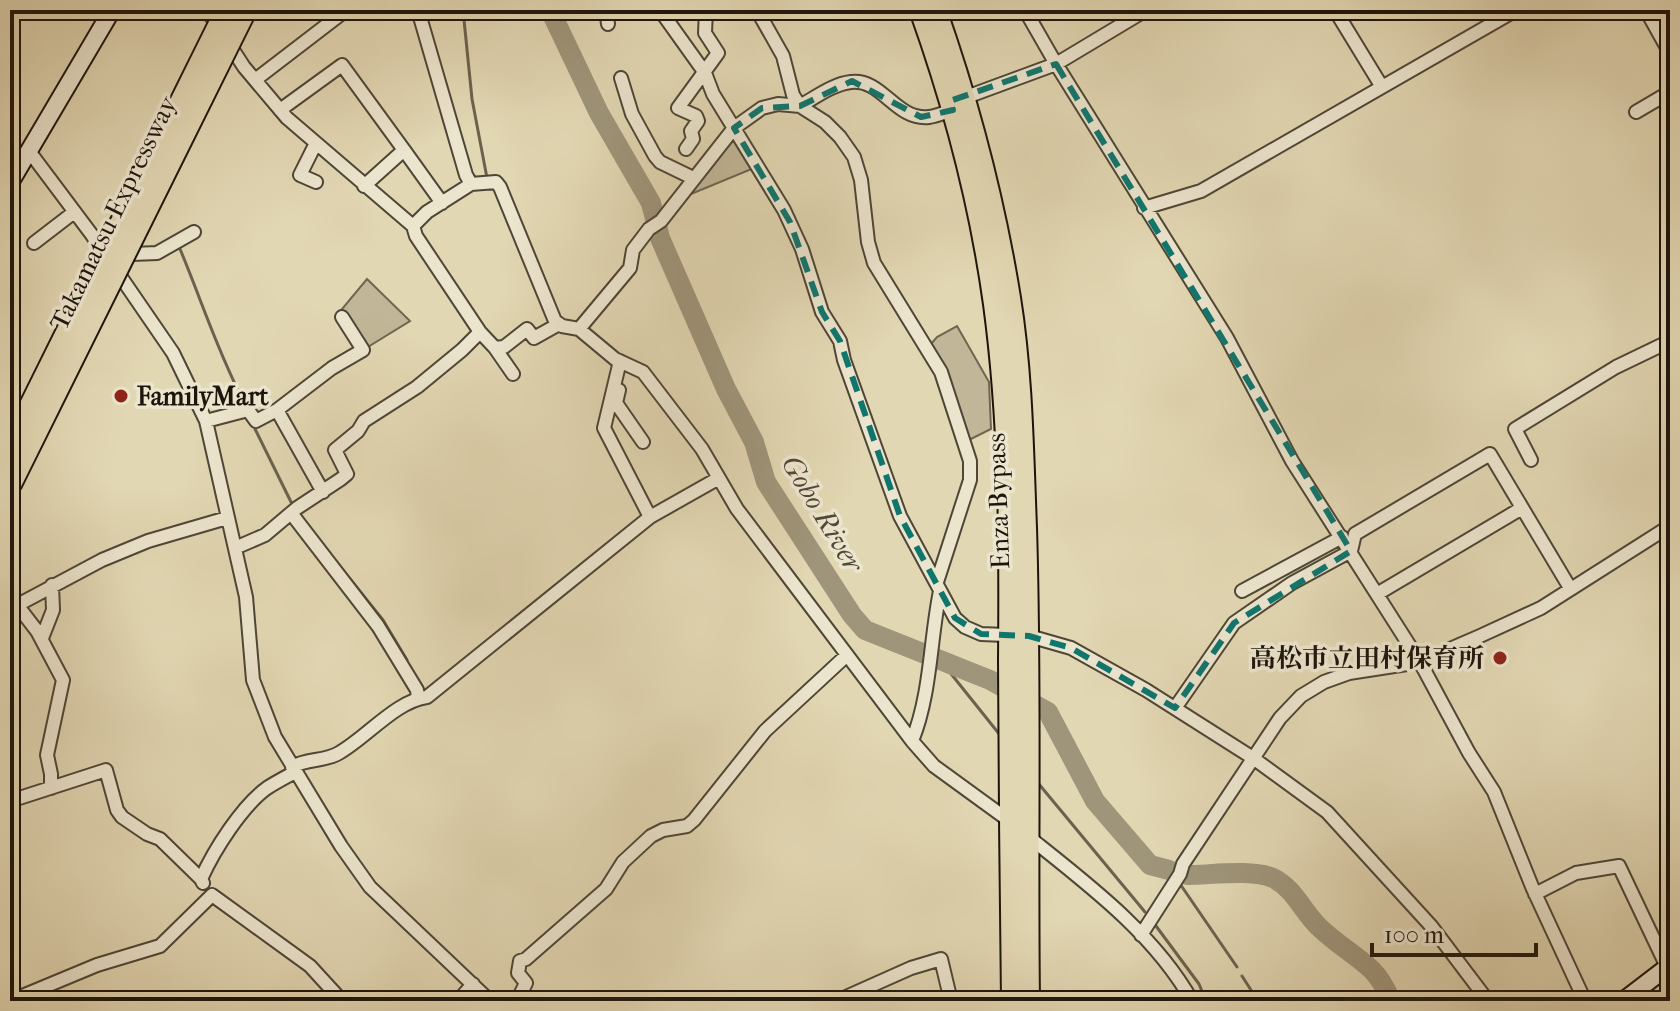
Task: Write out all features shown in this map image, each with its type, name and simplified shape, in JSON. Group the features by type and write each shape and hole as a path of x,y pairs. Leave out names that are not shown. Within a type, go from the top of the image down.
{"highway":[{"name":"Takamatsu Expressway","path":"10,484 245,10"},
{"path":"10,499 252,10"},
{"name":"Enza Bypass","path":"920,10 956,103 980,148 1011,300 1020,406 1020,636 1030,716 1029,1001"},
{"name":"Enza Bypass","path":"936,10 956,103"},
{"name":"Takamatsu Expressway","path":"10,448 217,13"},
{"path":"10,427 217,13"},
{"name":"Enza Bypass","path":"1012,1001 1006,818 1009,681 1020,636"}],"main road":[{"path":"10,183 112,10"},
{"path":"1623,1001 1669,966"}],"street":[{"path":"418,10 460,159 471,184"},
{"path":"606,10 608,24"},
{"path":"660,10 705,73 713,94 784,210 802,249 822,312 840,341 900,516 955,618 965,627 981,634 1020,636 1071,648 1175,708 1253,758 1327,812 1432,927 1488,1001"},
{"path":"686,149 693,139 691,131 698,121 696,116 678,108 718,53 705,33 706,10"},
{"path":"757,10 783,56 793,95 800,106 825,122 854,157 863,191 868,242 874,263 941,372 970,461 970,480 938,587 932,654 918,726 912,741"},
{"path":"1025,10 1144,208 1227,338 1292,461 1420,662 1469,753 1494,792 1535,894 1585,1001"},
{"path":"579,329 630,268 633,250 649,229 661,221 734,128 762,108 778,104 800,106 837,85 852,81 864,82 911,115 931,117 956,103 1056,64 1146,10"},
{"path":"1335,10 1382,87"},
{"path":"1144,208 1201,191 1516,10"},
{"path":"1646,10 1670,53"},
{"path":"217,13 233,49 280,110 413,226 416,236 480,332 513,374"},
{"path":"255,80 341,14"},
{"path":"280,110 342,65 442,203"},
{"path":"621,78 632,114 655,156 660,162 693,178"},
{"path":"1636,112 1670,92"},
{"path":"316,143 300,175 316,182"},
{"path":"364,186 404,150"},
{"path":"29,151 173,353 206,421 249,616 256,692 275,737 293,770 370,887 490,1001"},
{"path":"413,226 427,212 471,184 496,182 552,315 559,324 579,329 643,372 702,449 737,509 912,741 934,766 1006,818 1075,874 1141,935 1172,970 1192,1001"},
{"path":"34,243 73,213"},
{"path":"132,254 157,253 194,232"},
{"path":"206,421 248,410 256,421 277,410 332,368 363,350 342,317"},
{"path":"495,348 504,347 527,329 534,338 559,324"},
{"path":"235,548 265,535 347,474 335,450 358,431 364,421 417,387 480,332"},
{"path":"1531,460 1515,429 1616,367 1670,341"},
{"path":"624,362 616,403 643,442"},
{"path":"624,362 604,428 650,517"},
{"path":"277,410 323,492"},
{"path":"1175,708 1234,623 1292,583 1351,551 1355,534 1490,454 1570,588"},
{"path":"201,879 221,844 268,787 304,760 337,754 411,699 427,697 650,517 719,478"},
{"path":"1377,594 1522,508"},
{"path":"294,511 378,626 417,690 418,698"},
{"path":"51,788 47,755 63,680 42,638 13,607 102,560 152,539 227,518"},
{"path":"1141,935 1180,874 1183,864 1253,758 1280,718 1301,696 1324,682 1349,673 1420,662 1541,608 1670,526"},
{"path":"1242,591 1342,537"},
{"path":"42,638 53,610 52,585"},
{"path":"517,1001 526,983 518,973 520,961 606,889 623,862 651,836 663,830 687,826 694,820 765,731 847,655"},
{"path":"10,801 106,770 117,810 122,817 160,839 201,879 208,897"},
{"path":"1004,1001 1006,818"},
{"path":"1535,894 1576,873 1619,866 1669,966"},
{"path":"20,1001 20,997 97,965 160,946 212,895 310,966 342,1001"},
{"path":"837,1001 911,968 941,959 951,1001"},
{"path":"458,1001 473,984"}],"highlighted area":[{"path":"1056,64 1351,551 1234,623 1175,708 1071,648 1029,636 981,634 955,618 900,516 840,341 822,312 790,222 734,128 762,108 800,106 852,81 921,117 953,110 950,101"}],"shaded area":[{"path":"731,135 754,168 691,194 688,189"},
{"path":"367,279 410,321 363,350 337,315"},
{"path":"957,326 989,382 991,429 969,440 949,386 951,384 931,344"}],"waterway":[{"path":"463,10 472,99 487,178"},
{"name":"Gobo River","path":"550,10 599,113 651,203 660,238 726,389 754,442 766,482 852,615 865,630 990,680 1048,712 1095,801 1150,865 1169,870"},
{"path":"180,249 242,398"},
{"path":"255,429 293,506"},
{"path":"334,559 383,620 407,660"},
{"path":"940,660 1000,735"},
{"path":"1038,783 1145,912"},
{"name":"Gobo River","path":"1187,875 1254,874 1280,882 1319,927 1375,973 1391,1001"},
{"path":"1178,881 1237,967"},
{"path":"1156,926 1199,984 1206,1001"},
{"path":"1242,976 1258,1001"}],"place":[{"name":"FamilyMart","path":"121,396"},
{"name":"高松市立田村保育所","path":"1500,658"}]}
